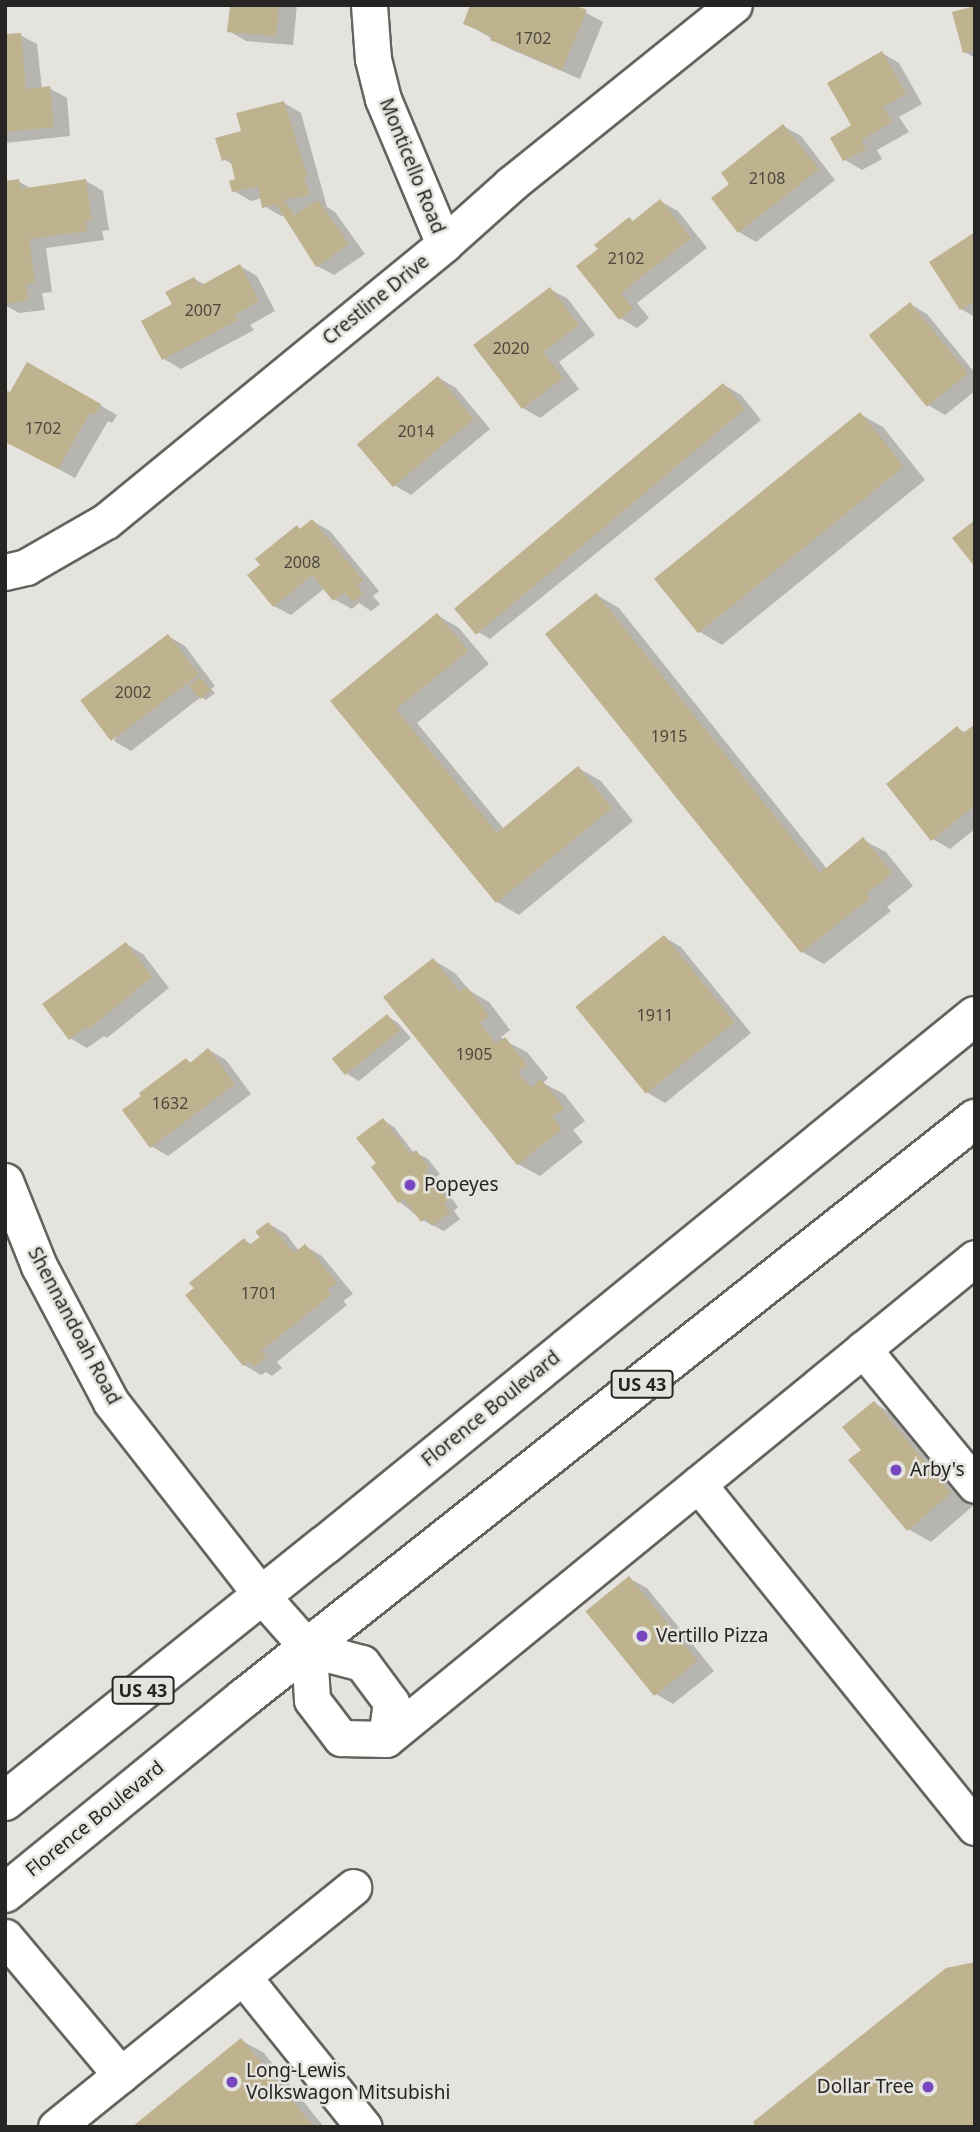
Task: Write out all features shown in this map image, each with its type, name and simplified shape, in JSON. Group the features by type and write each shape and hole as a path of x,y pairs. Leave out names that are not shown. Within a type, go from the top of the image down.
{"highway":[{"name":"Florence Boulevard","path":"5,1801 971,1027"},
{"name":"Florence Boulevard","path":"5,1893 975,1119"}],"street":[{"name":"Monticello Road","path":"369,5 373,59 383,99 444,244"},
{"name":"Crestline Drive","path":"5,572 26,567 106,522 444,244 511,184 734,5"},
{"name":"Shennandoah Road","path":"5,1181 39,1266 111,1402 261,1595 309,1649"},
{"path":"386,1739 391,1702 362,1663 309,1649 312,1700 341,1738 386,1739 975,1258"},
{"path":"863,1349 975,1485"},
{"path":"698,1484 975,1827"},
{"path":"56,2127 244,1978 353,1887"},
{"path":"5,1937 121,2075"},
{"path":"244,1978 364,2127"}],"building":[{"path":"230,5 279,5 276,36 227,32"},
{"path":"470,5 574,5 587,10 562,70 490,40 492,36 463,24"},
{"path":"975,6 975,50 963,53 952,12"},
{"path":"21,33 26,89 50,86 54,127 5,132 5,34"},
{"path":"882,51 906,94 883,107 892,122 861,140 866,149 843,161 830,138 851,125 827,83"},
{"path":"284,101 307,176 304,177 310,195 284,200 294,215 318,200 349,244 316,267 276,204 262,208 258,186 232,192 229,181 235,179 230,158 222,161 215,138 241,131 236,113"},
{"path":"783,124 819,169 738,233 711,198 729,184 721,173"},
{"path":"19,179 20,189 86,179 92,220 86,221 87,231 29,239 35,283 26,284 28,300 5,304 5,181"},
{"path":"660,199 691,238 621,293 633,308 619,320 576,266 598,249 594,245 629,217 633,221"},
{"path":"975,232 975,301 960,310 929,262"},
{"path":"240,264 259,301 234,315 238,320 162,360 141,321 172,304 165,292 194,277 200,286"},
{"path":"550,287 579,325 543,352 563,378 522,409 473,345"},
{"path":"910,302 968,373 927,407 869,335"},
{"path":"27,362 101,404 95,415 90,412 58,469 5,442 5,394 10,392"},
{"path":"438,376 474,419 393,487 357,444"},
{"path":"723,383 745,409 476,635 454,609"},
{"path":"860,412 904,466 698,633 654,579"},
{"path":"312,519 363,580 357,585 363,593 353,602 344,592 333,601 312,575 273,607 247,575 260,565 255,559 297,525 300,529"},
{"path":"975,520 975,567 952,538"},
{"path":"596,593 820,873 863,837 892,873 866,894 870,898 801,953 545,634"},
{"path":"437,613 468,651 396,709 497,833 578,766 612,808 496,903 330,701"},
{"path":"168,634 199,675 111,741 80,700"},
{"path":"200,677 211,690 200,699 189,686"},
{"path":"975,724 975,805 931,841 886,784 957,726 963,733"},
{"path":"664,935 734,1022 646,1094 575,1007"},
{"path":"126,942 152,977 89,1029 86,1027 69,1040 42,1004"},
{"path":"433,958 460,992 467,987 489,1016 480,1023 496,1044 505,1037 527,1065 518,1072 531,1088 541,1079 564,1108 552,1117 562,1129 517,1165 383,997"},
{"path":"387,1014 400,1030 345,1075 332,1059"},
{"path":"208,1048 235,1084 150,1148 122,1110 141,1096 139,1093 186,1058 190,1063"},
{"name":"Popeyes","path":"383,1118 410,1154 416,1150 429,1167 426,1170 448,1200 444,1204 450,1212 432,1226 425,1218 421,1222 404,1199 398,1203 371,1167 376,1163 356,1138"},
{"path":"268,1222 294,1253 305,1244 337,1283 327,1290 331,1295 261,1351 266,1358 254,1367 249,1361 243,1366 185,1295 194,1288 189,1283 244,1238 249,1245 260,1237 255,1232"},
{"path":"874,1401 951,1493 907,1531 848,1460 861,1450 842,1427"},
{"name":"Vertillo Pizza","path":"629,1576 698,1661 654,1696 585,1611"},
{"name":"Dollar Tree","path":"975,1962 975,2127 756,2127 753,2122 946,1968"},
{"name":"Long-Lewis Volkswagon Mitsubishi","path":"241,2038 314,2127 132,2127"}],"place":[{"name":"Popeyes","path":"410,1185"},
{"name":"Arby's","path":"896,1470"},
{"name":"Vertillo Pizza","path":"642,1636"},
{"name":"Long-Lewis Volkswagon Mitsubishi","path":"232,2082"},
{"name":"Dollar Tree","path":"928,2087"}]}
